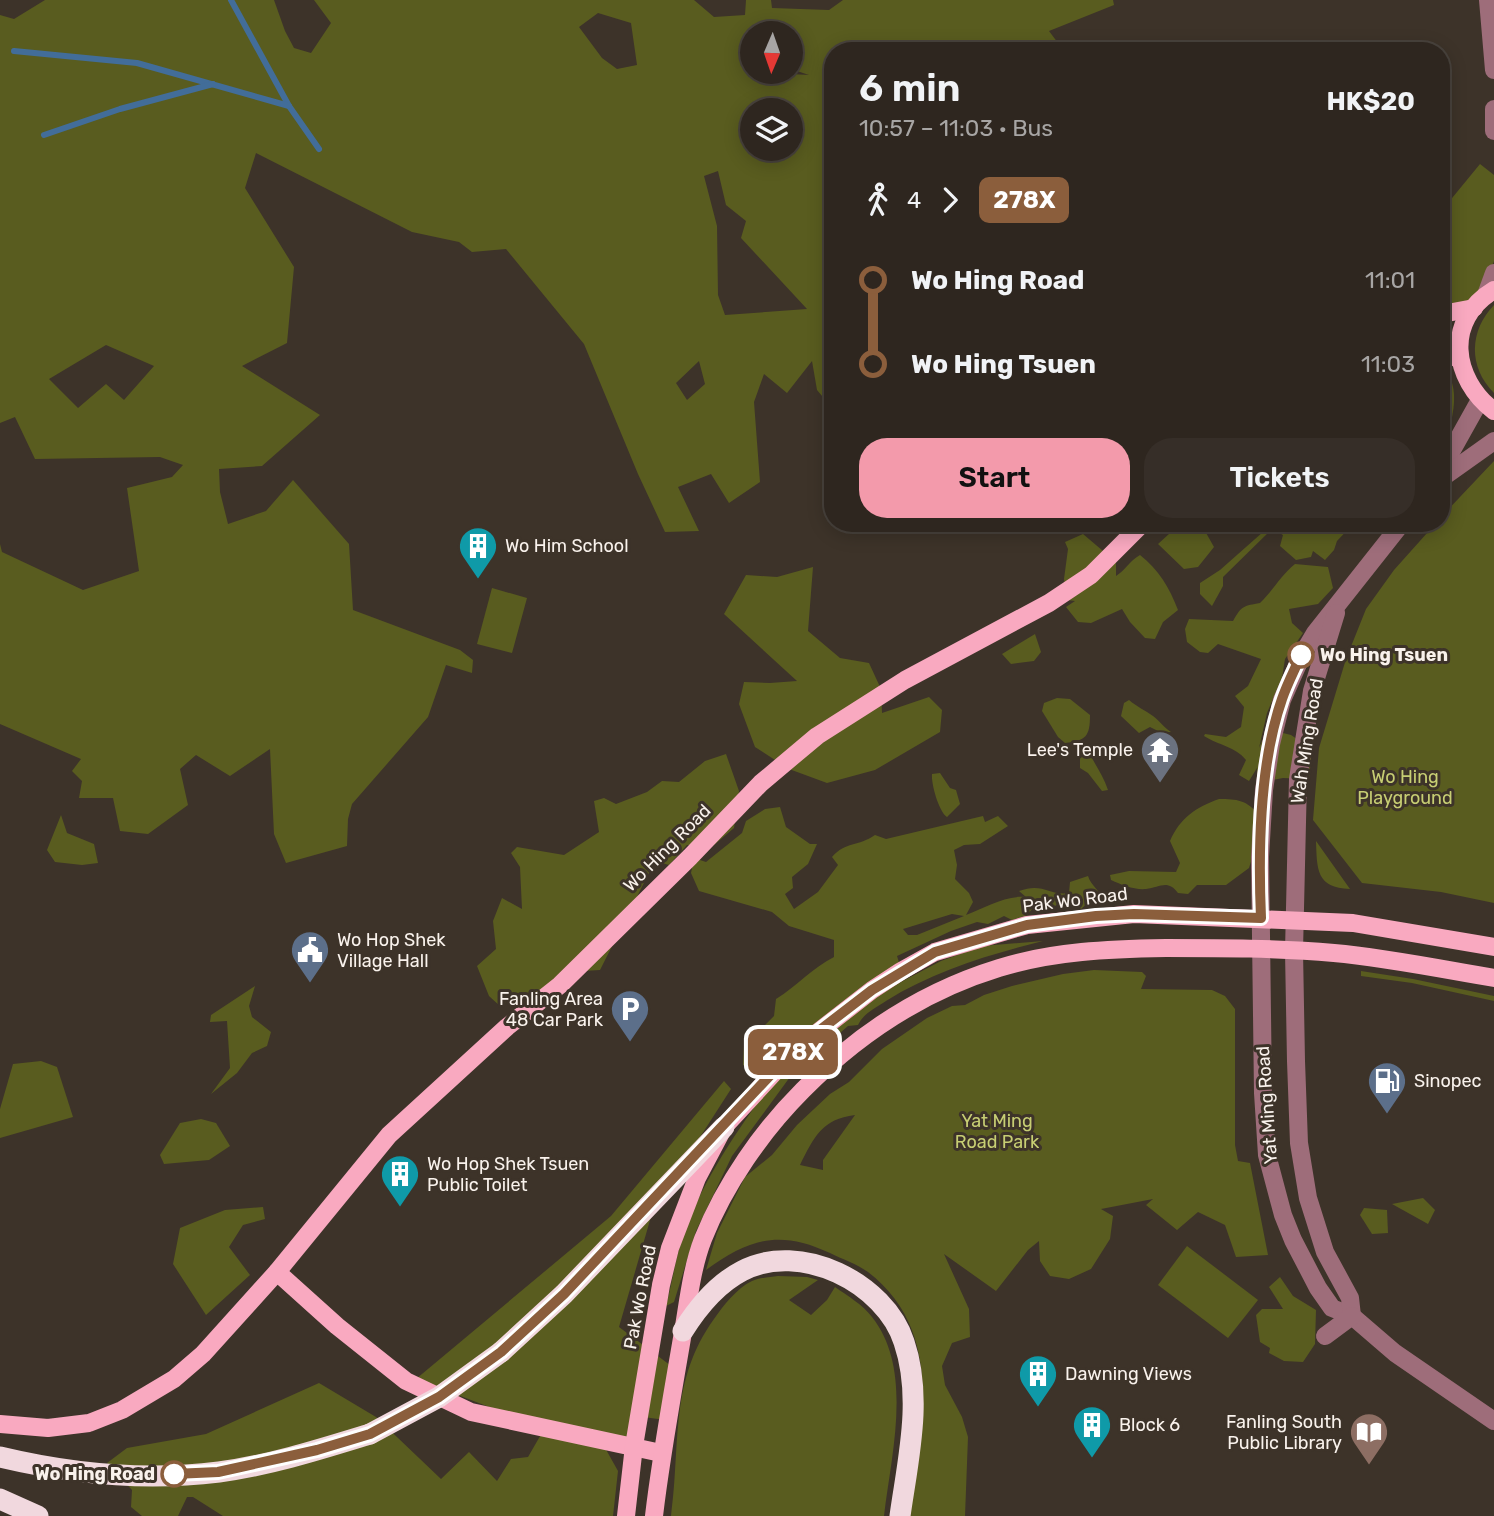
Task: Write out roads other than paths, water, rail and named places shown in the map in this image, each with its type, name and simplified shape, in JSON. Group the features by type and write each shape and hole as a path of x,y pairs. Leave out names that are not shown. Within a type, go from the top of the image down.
{"highway":[{"path":"0,1457 42,1467 106,1475 218,1472 291,1457 370,1434 439,1397 501,1352 564,1294 724,1127"},
{"path":"683,1331 716,1290 743,1270 771,1262 793,1262 824,1268 856,1281 876,1296 901,1334 908,1354 912,1380 913,1410 900,1516"},
{"path":"0,1499 38,1516"}],"main road":[{"path":"1450,311 1485,298"},
{"path":"1485,298 1468,317 1460,338 1460,360 1471,389 1487,406"},
{"path":"1450,354 1460,360"},
{"name":"Wo Hing Road","path":"3,1425 70,1427 106,1417 174,1379 204,1354 277,1272 389,1135 506,1027 560,985 761,783 817,736 905,680 1049,603 1091,575 1134,532"},
{"name":"Pak Wo Road","path":"626,1516 634,1446 661,1285 670,1248 697,1178 724,1127 794,1050 872,990 935,952 1027,925 1096,916 1134,914 1261,918 1365,925 1494,947"},
{"path":"654,1516 661,1453 683,1331 698,1254 705,1235 734,1178 792,1100 834,1060 886,1020 954,984 1003,966 1095,951 1294,951 1376,958 1494,978"},
{"path":"277,1272 337,1326 417,1387 471,1412 661,1453"}],"street":[{"path":"1488,0 1494,70"},
{"path":"1494,109 1494,131"},
{"path":"1485,298 1494,273"},
{"path":"1450,457 1487,406"},
{"path":"1450,472 1494,441"},
{"name":"Wah Ming Road","path":"1261,951 1259,857 1264,790 1282,700 1301,655 1315,633 1395,532"},
{"name":"Wah Ming Road","path":"1294,951 1297,779 1312,691 1338,606"},
{"name":"Yat Ming Road","path":"1261,951 1267,1154 1275,1188 1293,1240 1318,1288 1332,1308 1352,1316 1395,1353 1494,1421"},
{"name":"Yat Ming Road","path":"1294,951 1302,1171 1314,1223 1332,1270 1350,1298 1352,1316"},
{"path":"1325,1336 1352,1316"}],"waterway":[{"path":"231,0 289,106 319,149"},
{"path":"14,51 137,63 289,106"},
{"path":"44,135 120,109 213,84"}],"place":[{"name":"Wo Him School","path":"478,580"},
{"name":"Wo Hing Tsuen","path":"1301,655"},
{"name":"Lee's Temple","path":"1160,784"},
{"name":"Wo Hop Shek Village Hall","path":"310,984"},
{"name":"Fanling Area 48 Car Park","path":"630,1043"},
{"name":"Sinopec","path":"1387,1115"},
{"name":"Wo Hop Shek Tsuen Public Toilet","path":"400,1208"},
{"name":"Dawning Views","path":"1038,1408"},
{"name":"Block 6","path":"1092,1459"},
{"name":"Fanling South Public Library","path":"1369,1466"},
{"name":"Wo Hing Road","path":"174,1474"}],"park label":[{"name":"Wo Hing Playground","path":"1405,787"},
{"name":"Yat Ming Road Park","path":"997,1131"}]}
